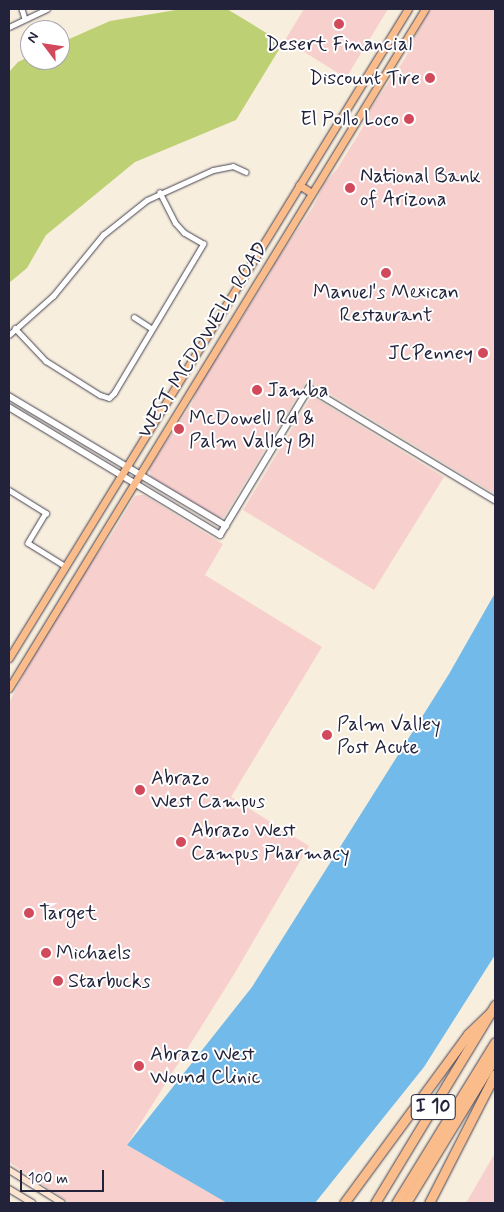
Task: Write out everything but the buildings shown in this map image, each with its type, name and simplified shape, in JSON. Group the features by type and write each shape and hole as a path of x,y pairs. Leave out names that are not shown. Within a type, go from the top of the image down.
{"highway":[{"path":"344,1203 468,1034 493,1009"},
{"name":"I 10","path":"375,1203 493,1009"},
{"path":"396,1203 495,1042"},
{"name":"I 10","path":"406,1203 495,1057"},
{"path":"429,1203 495,1074"}],"main road":[{"name":"WEST MCDOWELL ROAD","path":"9,658 408,9"},
{"name":"WEST MCDOWELL ROAD","path":"9,688 425,9"},
{"path":"299,185 312,193"},
{"path":"9,1170 62,1203"},
{"path":"9,1189 32,1203"}],"street":[{"path":"22,9 25,19"},
{"path":"9,26 47,9"},
{"path":"9,335 53,296 103,235 147,200 213,170 233,166 246,172"},
{"path":"15,328 46,360 100,395 109,398 114,393 202,244 184,233 175,223 160,193"},
{"path":"134,317 151,328"},
{"path":"9,407 220,535 309,388 495,500"},
{"path":"9,396 226,526"},
{"path":"9,490 46,513 28,543 65,566"}],"shaded area":[{"path":"304,9 388,9 346,78 285,40"},
{"path":"431,9 495,9 495,494 307,380 224,517 220,518 151,477 149,468 192,403 197,389 268,277 276,261 313,207 324,184 337,169 363,127 369,111 406,57 413,39"},
{"path":"315,398 444,477 374,590 243,510 310,399"},
{"path":"144,495 223,544 205,575 322,647 231,797 309,846 233,976 127,1145 227,1203 70,1203 9,1162 9,703 31,660 88,566 110,537 135,496"},
{"path":"495,1153 495,1203 466,1203"}],"green space":[{"path":"182,9 227,9 283,43 236,120 135,162 46,235 27,268 9,283 9,72 20,61 20,70 70,70 70,39 110,21"}],"water":[{"path":"495,593 495,955 424,1067 315,1203 227,1203 127,1145 252,987 449,674"}],"place":[{"name":"Desert Financial","path":"339,24"},
{"name":"Discount Tire","path":"430,78"},
{"name":"El Pollo Loco","path":"409,119"},
{"name":"National Bank of Arizona","path":"350,188"},
{"name":"Manuel's Mexican Restaurant","path":"386,273"},
{"name":"JCPenney","path":"483,353"},
{"name":"Jamba","path":"257,390"},
{"name":"McDowell Rd & Palm Valley Bl","path":"179,429"},
{"name":"Palm Valley Post Acute","path":"327,735"},
{"name":"Abrazo West Campus","path":"140,790"},
{"name":"Abrazo West Campus Pharmacy","path":"181,842"},
{"name":"Target","path":"29,913"},
{"name":"Michaels","path":"46,953"},
{"name":"Starbucks","path":"58,981"},
{"name":"Abrazo West Wound Clinic","path":"139,1066"}]}
